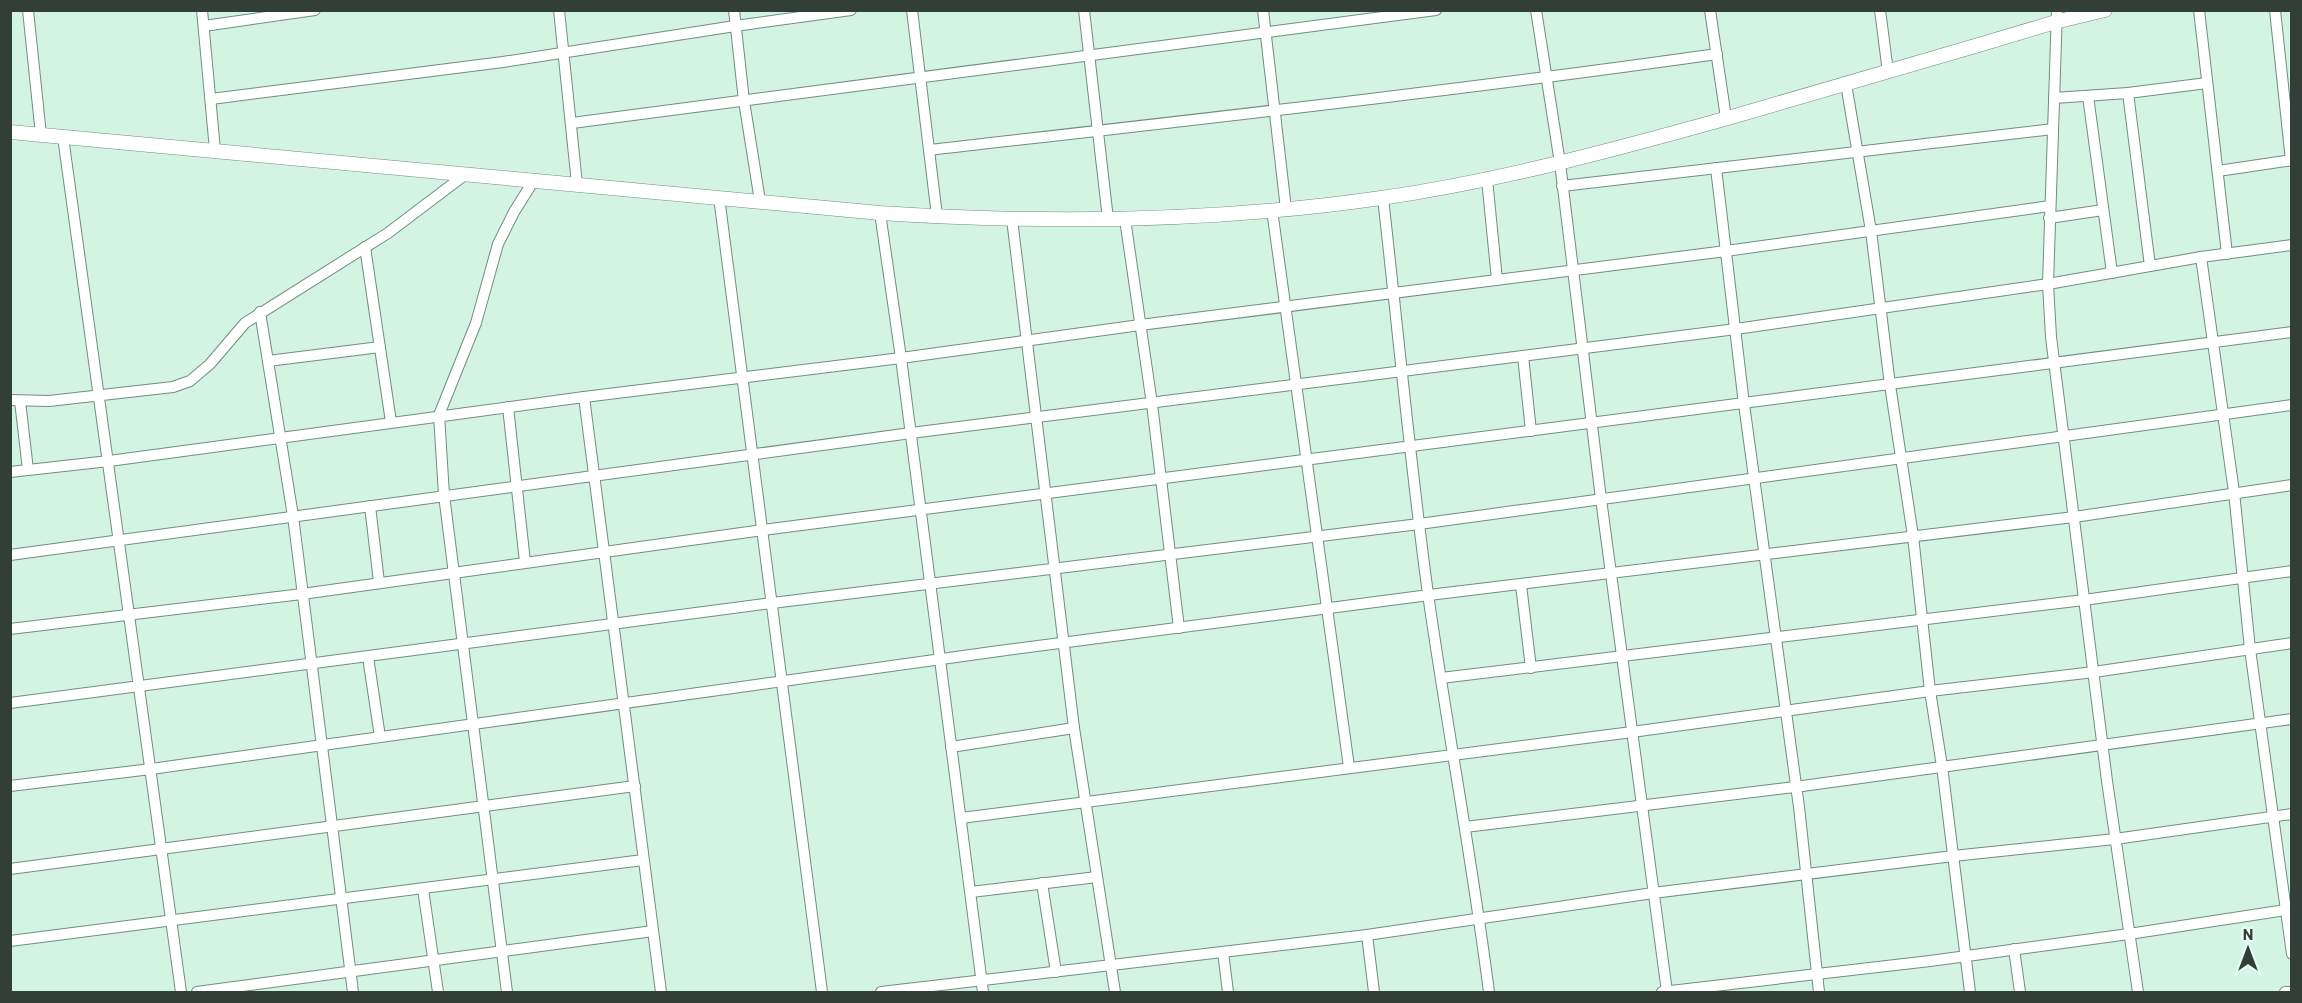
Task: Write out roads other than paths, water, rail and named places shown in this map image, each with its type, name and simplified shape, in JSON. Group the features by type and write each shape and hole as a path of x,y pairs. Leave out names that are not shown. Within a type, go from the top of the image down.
{"main road":[{"path":"10,132 719,196 880,213 1012,219 1125,219 1279,209 1383,198 1486,179 1560,163 1846,84 2058,16 2105,10"}],"street":[{"path":"28,10 40,135"},
{"path":"202,10 215,150"},
{"path":"204,26 315,10"},
{"path":"559,10 578,184"},
{"path":"734,10 744,101 760,201"},
{"path":"211,99 565,53 851,10"},
{"path":"912,10 937,216"},
{"path":"1084,10 1108,219"},
{"path":"1263,10 1274,112 1284,306 1349,767"},
{"path":"572,123 1436,10"},
{"path":"1536,10 1560,163 1601,499 1613,573 1641,806 1667,992"},
{"path":"1710,10 1726,118"},
{"path":"1880,10 1888,72"},
{"path":"2199,10 2227,254"},
{"path":"2218,171 2291,160 2287,70 2275,10"},
{"path":"2058,16 2048,284 2054,364 2115,839 2138,993"},
{"path":"929,150 1274,112 1717,54"},
{"path":"2054,98 2128,93 2208,83"},
{"path":"1846,84 1871,231 1890,385 1913,536 1930,691 1942,766 1970,993"},
{"path":"2128,93 2150,266"},
{"path":"2088,96 2112,273"},
{"path":"1562,186 2053,129"},
{"path":"63,137 181,993"},
{"path":"1716,168 1819,993"},
{"path":"28,470 15,400 49,401 173,387 190,381 210,364 245,323 388,233 466,174"},
{"path":"1486,179 1497,280"},
{"path":"507,993 453,572 444,495 439,415 476,323 498,243 534,180"},
{"path":"719,196 822,993"},
{"path":"1383,198 1419,524 1440,678 1454,755 1489,993"},
{"path":"10,472 109,461 439,415 901,358 1284,306 1871,231 2050,212 2103,210"},
{"path":"880,213 911,433 982,987"},
{"path":"1012,219 1074,728 1115,993"},
{"path":"1125,219 1152,404 1179,628"},
{"path":"10,555 911,433 1736,329 2048,284 2201,257 2292,245"},
{"path":"365,247 391,422"},
{"path":"2201,257 2234,492 2250,649 2272,817 2288,909 2292,954"},
{"path":"260,312 293,516 320,746 353,993"},
{"path":"10,629 302,594 763,530 2292,332"},
{"path":"268,361 380,347"},
{"path":"1523,356 1531,431"},
{"path":"584,397 661,993"},
{"path":"10,703 1054,567 1419,524 2292,405"},
{"path":"508,407 525,562"},
{"path":"10,786 151,769 1326,608 2074,517 2292,485"},
{"path":"370,506 379,582"},
{"path":"1440,678 1776,639 2292,571"},
{"path":"1521,585 1531,668"},
{"path":"961,818 1632,732 1930,691 2094,672 2292,643"},
{"path":"368,657 380,737"},
{"path":"1465,827 1795,787 2292,719"},
{"path":"951,747 1074,728"},
{"path":"10,869 635,786"},
{"path":"881,993 982,987 1056,972 1367,935 1653,893 1953,856 2115,839 2292,814"},
{"path":"10,941 643,860"},
{"path":"971,892 1097,877"},
{"path":"1042,883 1056,972"},
{"path":"423,889 438,993"},
{"path":"1662,993 2129,934 2288,909"},
{"path":"197,993 653,932"},
{"path":"1367,935 1374,993"},
{"path":"2014,949 2020,993"},
{"path":"1223,952 1228,993"},
{"path":"2285,993 2292,992"}]}
